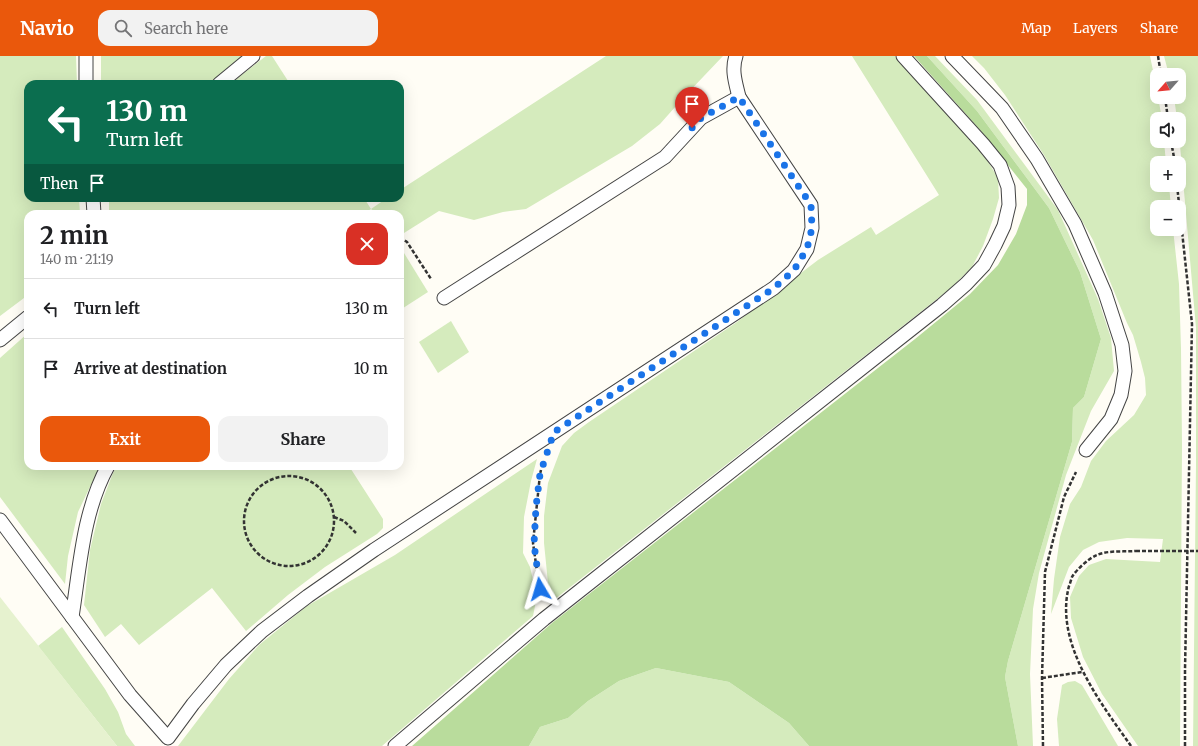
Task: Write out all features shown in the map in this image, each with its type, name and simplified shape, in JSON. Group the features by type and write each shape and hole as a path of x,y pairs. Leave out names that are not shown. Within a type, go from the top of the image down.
{"lane":[{"path":"86,56 86,80"},
{"path":"224,80 253,56"},
{"path":"0,520 166,742 193,704 226,665 262,631 308,596 374,550 774,288 794,270 807,249 812,228 811,205 739,97 735,80 734,64 736,56"},
{"path":"395,746 544,619 942,305 966,284 984,265 1004,226 1009,205 1008,187 1000,165 983,144 903,56"},
{"path":"952,56 1002,108 1037,159 1075,224 1105,293 1122,345 1125,371 1121,395 1111,419 1086,450"},
{"path":"444,298 665,157 701,118 739,97"},
{"path":"0,340 24,320"},
{"path":"72,617 87,519 100,480 106,470"}],"path":[{"path":"1158,56 1160,68"},
{"path":"1178,192 1192,324 1185,670 1185,746"},
{"path":"404,240 407,242 444,298"},
{"path":"544,619 534,544 540,474 554,432"},
{"path":"1043,746 1042,678 1045,572 1064,497 1086,450"},
{"path":"296,476 310,481 322,490 330,502 334,517 333,532 327,545 318,556 305,564 290,566 276,564 262,558 252,548 246,534 244,519 247,504 254,492 266,482 280,477 296,476"},
{"path":"1131,746 1099,701 1082,672 1067,624 1066,606 1068,590 1072,577 1081,566 1096,555 1109,552 1198,551"},
{"path":"1042,678 1082,672"}],"green space":[{"path":"0,56 76,56 77,80 24,80 24,202 79,202 80,210 24,210 24,298 0,316"},
{"path":"101,56 242,56 214,80 101,80"},
{"path":"266,56 272,56 287,80 235,80"},
{"path":"606,56 723,56 660,124 632,146 526,209 503,212 474,220 439,211 404,233 404,210 371,209 381,202 404,202 404,187"},
{"path":"852,56 895,56 966,133 987,160 998,178 999,198 993,219 983,246 972,267 951,288 550,603 544,543 544,516 548,483 562,446 574,433 737,322 818,260 871,227 876,235 939,195"},
{"path":"914,56 927,56 977,111 1049,208 1080,272 1101,339 1084,397 1073,408 1072,442 1008,661 1005,677 1018,746 809,746 789,723 729,682 656,668 619,681 588,701 568,718 540,727 529,746 412,746 552,623 915,339 970,294 998,265 1016,234 1027,205 1027,189 981,131"},
{"path":"927,56 935,56 977,100 1058,210 1098,299 1111,338 1114,371 1091,411 1066,475 1039,573 1033,609 1030,674 1033,746 1018,746 1005,677 1008,661 1072,442 1073,408 1084,397 1101,339 1080,272 1049,208 977,111"},
{"path":"972,56 1150,56 1152,68 1150,68 1150,104 1159,104 1161,112 1150,112 1150,148 1165,148 1165,156 1150,156 1150,192 1170,192 1170,200 1150,200 1150,236 1174,236 1179,284 1182,446 1180,746 1138,746 1102,694 1083,657 1071,618 1070,597 1079,576 1089,565 1106,559 1160,562 1163,539 1127,538 1099,542 1083,550 1069,567 1051,614 1060,537 1070,504 1081,487 1091,461 1106,441 1134,415 1146,395 1145,378 1133,335 1093,240 1044,155 1005,95 984,68"},
{"path":"1164,56 1198,56 1198,746 1193,746 1196,328 1186,200 1184,192 1186,192 1186,156 1181,156 1180,148 1186,148 1186,112 1176,112 1175,104 1186,104 1186,68 1167,68"},
{"path":"109,202 367,202 371,209 369,210 109,210"},
{"path":"404,253 428,292 404,307"},
{"path":"451,321 469,352 438,373 419,342"},
{"path":"24,337 24,470 98,470 78,512 68,556 65,584 0,497 0,358"},
{"path":"537,459 524,517 523,553 530,567 534,584 536,601 533,616 382,746 178,746 229,679 259,645 307,606 395,555"},
{"path":"115,470 352,470 383,519 383,528 377,534 325,567 288,595 246,631 212,588 139,645 121,624 105,637 84,605 90,550 101,504"},
{"path":"0,597 117,746 0,746"},
{"path":"62,627 105,689 118,712 126,734 135,746 117,746 38,646"},
{"path":"656,668 729,682 789,723 809,746 529,746 540,727 568,718 588,701 619,681"},
{"path":"1075,681 1082,685 1118,746 1059,746 1057,719 1062,685"}],"route":[{"path":"540,589 534,544 536,507 540,474 554,432 774,288 794,270 807,249 812,228 811,205 739,97 701,118 692,128"}]}
